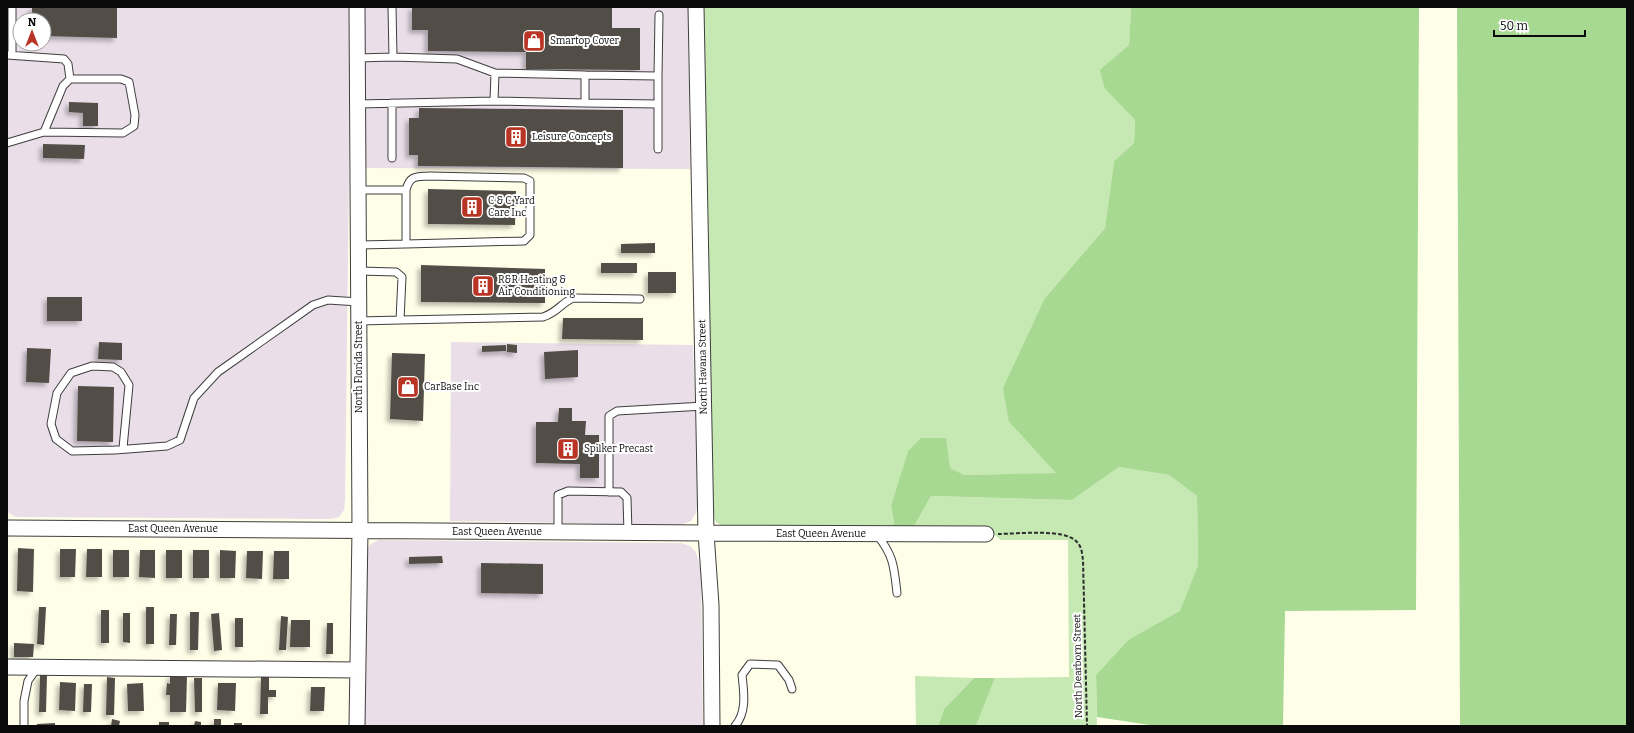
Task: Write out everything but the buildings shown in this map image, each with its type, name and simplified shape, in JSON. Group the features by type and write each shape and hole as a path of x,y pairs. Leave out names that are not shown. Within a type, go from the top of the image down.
{"street":[{"name":"North Florida Street","path":"357,7 360,530 357,726"},
{"name":"North Havana Street","path":"696,7 706,533 711,605 712,726"},
{"name":"East Queen Avenue","path":"7,528 986,534"},
{"path":"7,667 358,670"}],"lane":[{"path":"12,7 10,55 64,60 68,64 70,79"},
{"path":"392,7 393,57"},
{"path":"658,149 659,15"},
{"path":"357,58 393,57 457,59 495,73 658,76"},
{"path":"494,101 495,73"},
{"path":"585,75 585,103"},
{"path":"7,143 44,132 123,133 134,126 135,115 129,82 121,79 70,79 63,86 44,132"},
{"path":"358,104 494,101 658,104"},
{"path":"392,103 392,158"},
{"path":"359,245 406,244 524,240 530,235 530,181 524,178 429,176 414,178 408,182 406,190 406,244"},
{"path":"358,190 406,190"},
{"path":"359,271 396,272 402,277 400,320"},
{"path":"359,321 543,317 554,314 565,302 573,298 640,299"},
{"path":"123,448 129,385 121,372 113,367 92,366 71,373 57,393 51,424 56,439 72,451 116,450 123,448 167,446 180,440 194,398 218,372 313,305 328,300 359,302"},
{"path":"608,492 609,416 617,411 704,406"},
{"path":"558,532 558,495 568,491 621,492 627,498 628,533"},
{"path":"877,534 888,548 894,563 897,593"},
{"path":"735,726 743,712 744,693 742,675 750,664 778,665 789,680 792,688"},
{"path":"24,726 24,700 28,681 37,667"}],"path":[{"name":"North Dearborn Street","path":"986,534 1062,535 1074,539 1080,547 1082,553 1087,726"}],"shaded area":[{"path":"7,7 351,7 344,510 339,517 331,519 16,517 7,512"},
{"path":"365,7 688,7 690,169 364,168"},
{"path":"451,342 693,345 698,502 696,513 691,521 675,525 450,521"},
{"path":"379,540 681,543 690,546 696,552 701,569 703,726 363,726 366,550 371,544"}],"green space":[{"path":"700,7 1131,7 1129,45 1105,89 1135,120 1134,143 1114,161 1105,228 1045,298 1009,422 1057,473 964,475 908,451 891,505 895,529 722,526 716,522 710,510"},
{"path":"1131,7 1419,7 1416,610 1285,611 1283,726 1156,726 1097,717 1096,675 1128,640 1180,611 1198,565 1197,496 1169,475 1119,467 1072,500 931,496 912,530 895,529 891,505 908,451 921,438 946,438 950,468 964,475 1056,473 1009,422 1003,388 1045,298 1105,228 1114,161 1134,143 1135,120 1105,89 1100,70 1129,45"},
{"path":"1457,7 1627,7 1627,726 1460,726"},
{"path":"1119,467 1169,475 1197,496 1198,565 1180,612 1128,640 1096,675 1097,726 976,726 995,678 1069,677 1068,540 1001,540 988,530 912,530 931,496 1072,500"},
{"path":"915,676 974,678 944,709 938,726 916,726"},
{"path":"974,678 995,678 976,726 938,726 944,709"}],"place":[{"name":"Smartop Cover","path":"534,41"},
{"name":"Leisure Concepts","path":"516,137"},
{"name":"C & C Yard Care Inc","path":"472,207"},
{"name":"R&R Heating & Air Conditioning","path":"483,286"},
{"name":"CarBase Inc","path":"408,387"},
{"name":"Spilker Precast","path":"568,449"}]}
